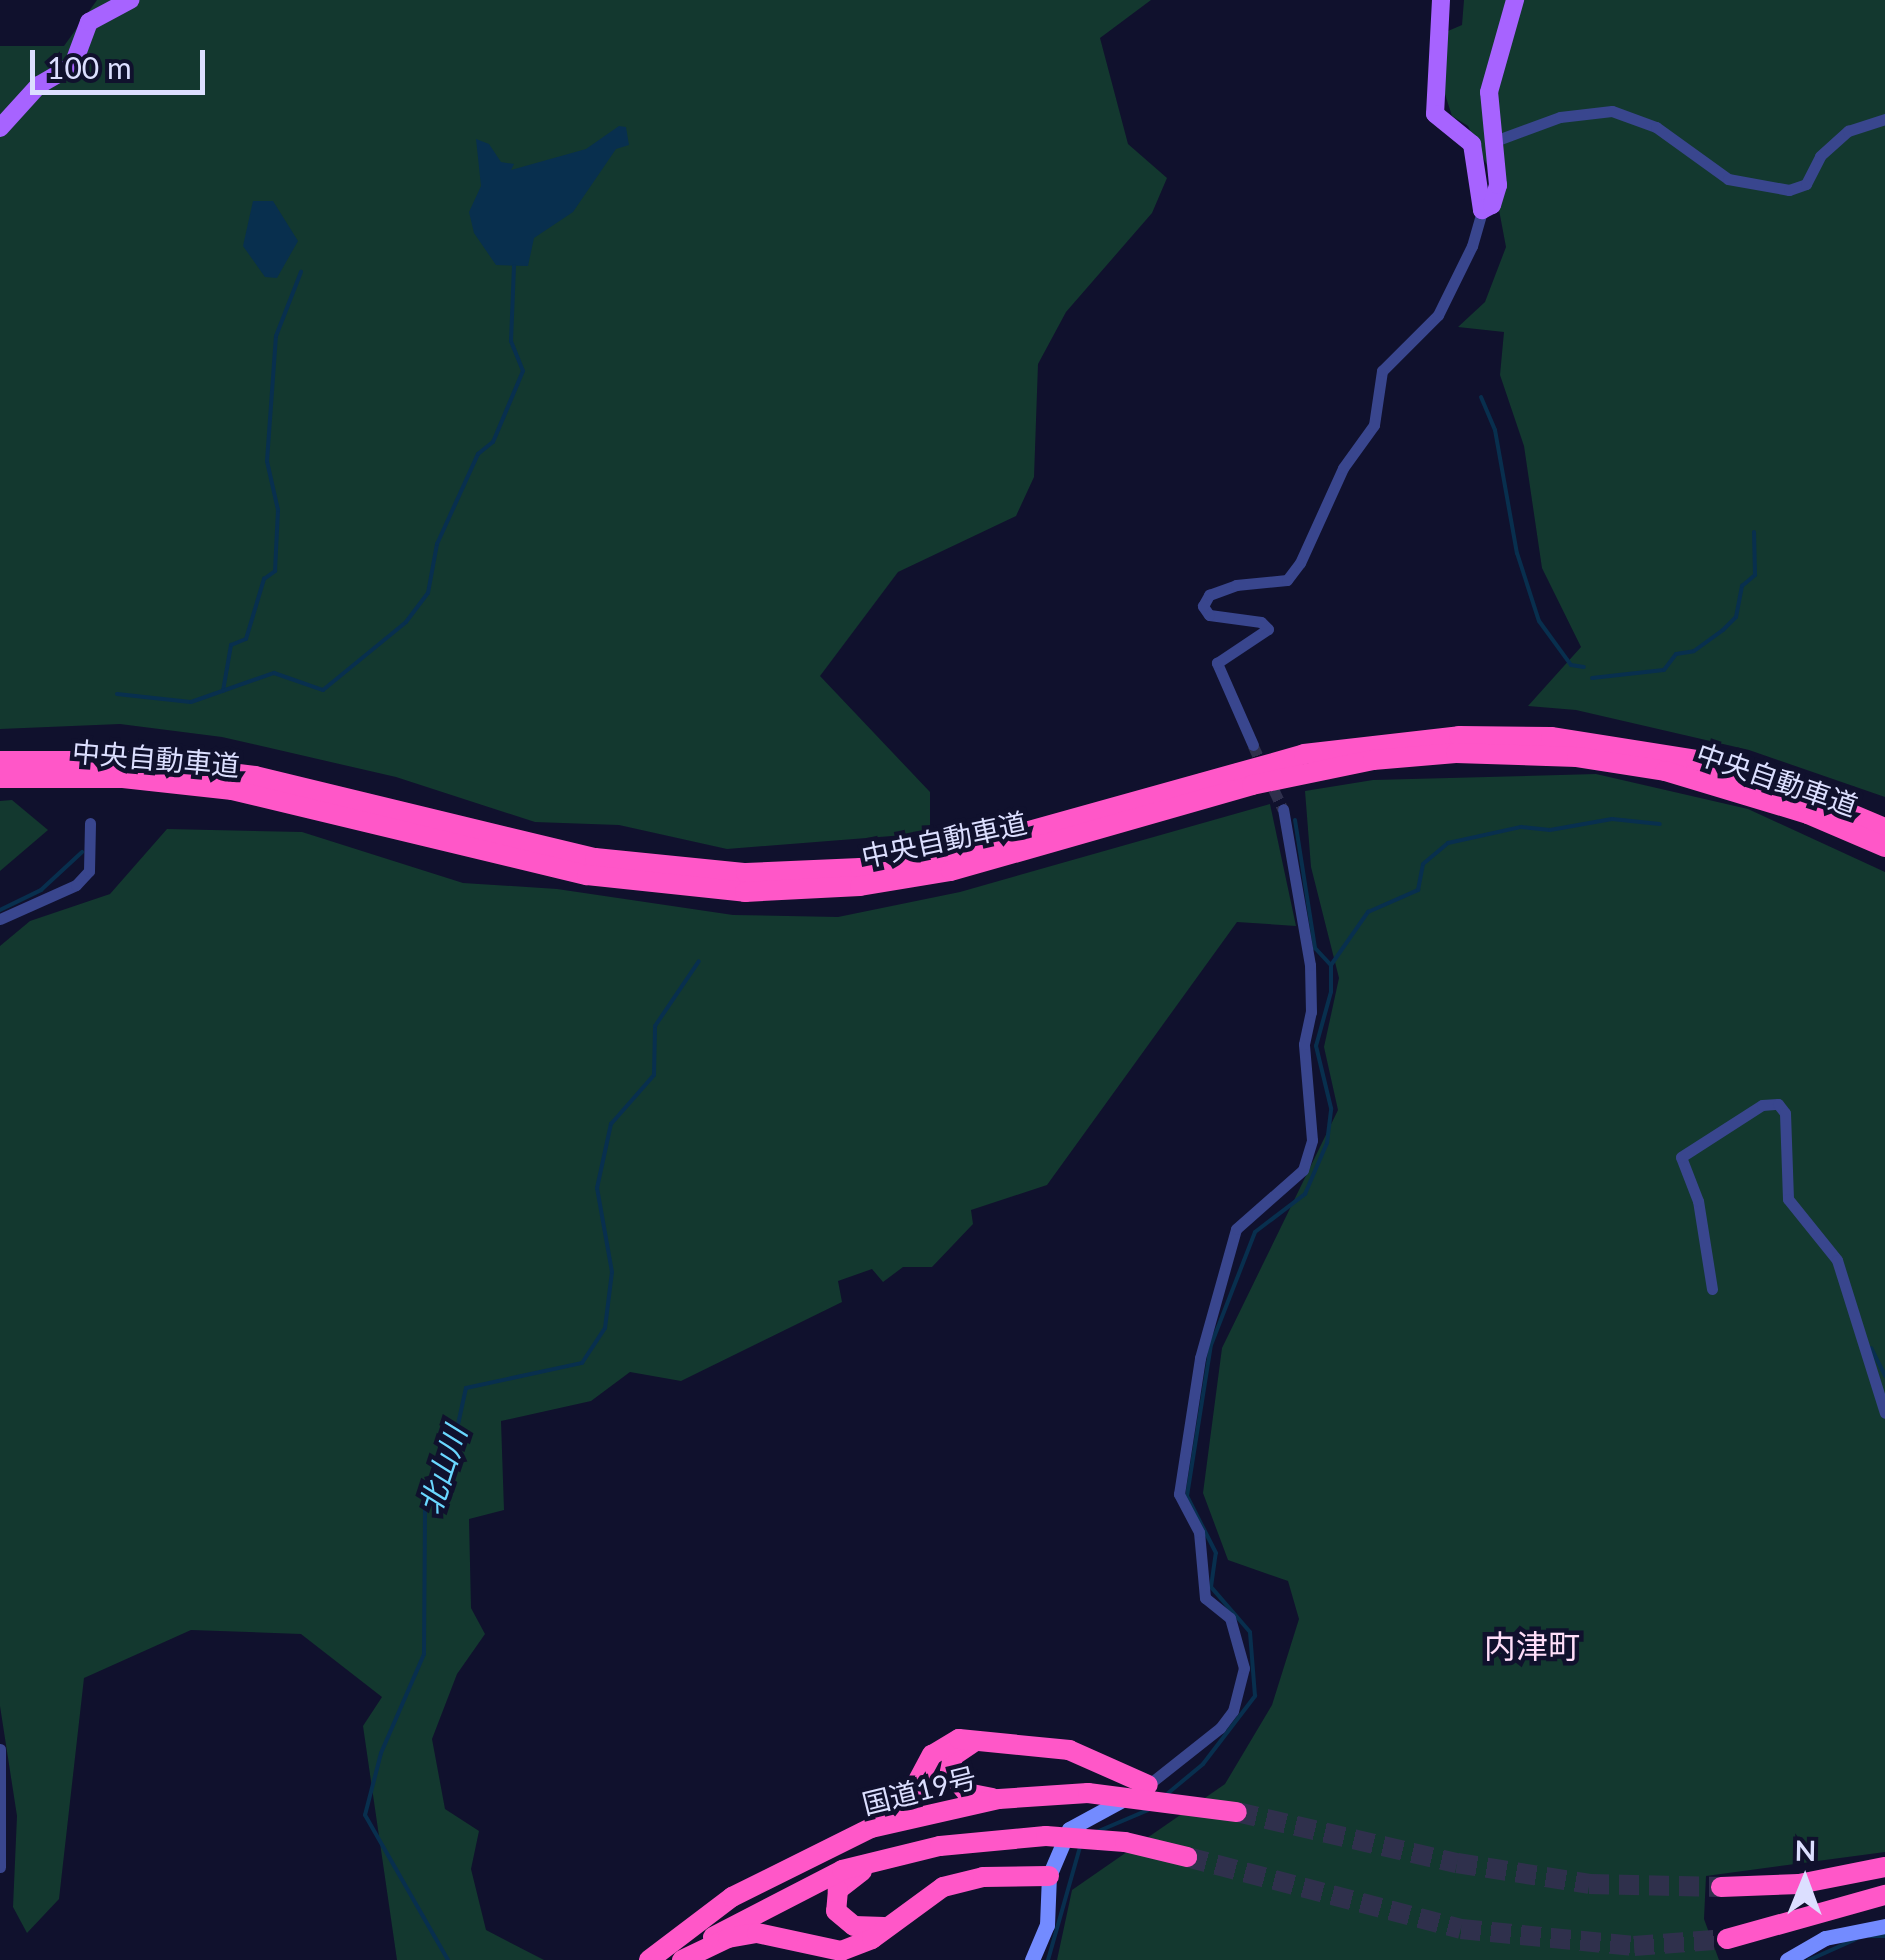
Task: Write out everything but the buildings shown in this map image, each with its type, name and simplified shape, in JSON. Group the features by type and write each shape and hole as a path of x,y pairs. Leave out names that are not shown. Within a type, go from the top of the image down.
{"highway":[{"name":"中央自動車道","path":"0,761 133,761 255,776 595,858 746,874 860,868 947,854 1304,754 1459,736 1551,738 1696,760 1798,790 1885,828"},
{"name":"中央自動車道","path":"0,778 123,778 232,790 586,874 746,892 909,880 1252,784 1373,760 1456,752 1561,756 1664,771 1727,786 1885,847"},
{"path":"980,1739 953,1756 950,1772 967,1793 999,1799"},
{"path":"871,1828 913,1790 942,1746 980,1739 1069,1750 1148,1785"},
{"name":"国道19号","path":"649,1960 749,1886 871,1828 999,1799 1088,1793 1236,1812"},
{"name":"国道19号","path":"681,1960 795,1890 890,1856 994,1837 1046,1836 1125,1842 1186,1857"},
{"path":"884,1927 843,1921 835,1900 844,1882 890,1856"},
{"path":"1721,1887 1799,1884 1885,1867"},
{"path":"681,1960 728,1938 757,1933 841,1951 884,1927 925,1896 961,1882 1049,1876"},
{"path":"1727,1939 1885,1895"}],"main road":[{"path":"0,128 39,86 74,65 89,22 130,0"},
{"path":"1440,0 1436,114 1472,144 1482,210 1492,205 1498,185 1489,92 1514,0"}],"street":[{"path":"1492,142 1560,117 1612,112 1656,126 1728,179 1789,190 1806,184 1820,156 1848,131 1885,119"},
{"path":"1252,744 1217,663 1268,629 1261,622 1209,615 1204,606 1209,595 1236,585 1287,580 1300,563 1343,468 1374,425 1382,372 1438,314 1482,210"},
{"path":"1032,1960 1047,1925 1049,1876 1069,1830 1148,1785 1220,1728 1233,1711 1244,1668 1230,1618 1205,1598 1199,1532 1179,1494 1200,1358 1236,1229 1303,1170 1312,1140 1304,1044 1312,1012 1310,964 1282,809"},
{"path":"0,919 76,884 90,871 90,824"},
{"path":"1712,1289 1698,1200 1681,1157 1762,1105 1778,1104 1785,1113 1788,1199 1837,1260 1885,1413"},
{"path":"0,1750 0,1867"},
{"path":"1787,1960 1824,1938 1885,1926"}],"green space":[{"path":"97,0 1151,0 1100,38 1128,144 1167,178 1152,213 1066,312 1038,364 1034,477 1016,516 898,572 820,676 930,792 930,833 727,849 619,825 535,822 396,777 222,737 120,724 0,729 0,46 64,46"},
{"path":"1464,0 1885,0 1885,797 1749,750 1576,710 1528,706 1581,647 1542,568 1524,446 1500,375 1504,332 1458,327 1485,302 1506,247 1493,178 1468,126 1452,116 1442,85 1448,31 1462,25"},
{"path":"1596,774 1748,809 1885,872 1885,1852 1706,1876 1704,1919 1719,1960 1057,1960 1072,1890 1225,1784 1272,1705 1299,1619 1288,1581 1228,1560 1203,1493 1222,1348 1338,1110 1324,1047 1339,978 1311,867 1305,791 1373,780"},
{"path":"12,800 48,830 0,871 0,801"},
{"path":"1270,804 1296,926 1237,922 1047,1185 971,1210 973,1224 932,1267 903,1267 883,1282 872,1269 838,1281 842,1302 681,1381 630,1372 591,1401 501,1421 504,1510 469,1519 471,1608 485,1634 457,1674 432,1739 445,1809 479,1831 471,1869 486,1930 544,1960 397,1960 363,1726 382,1697 301,1634 191,1630 84,1678 59,1899 27,1933 13,1907 17,1816 0,1706 0,946 30,921 110,894 167,829 302,832 463,883 557,889 733,915 838,917 960,892"}],"water":[{"path":"619,126 626,127 629,145 616,149 573,212 534,238 528,266 496,265 474,233 469,212 481,186 476,139 489,144 501,162 514,164 511,170 586,149"},
{"path":"253,201 273,201 298,241 277,278 265,277 243,246"}],"waterway":[{"path":"117,694 191,702 274,673 323,690 406,622 428,593 437,544 478,454 493,442 523,371 511,341 514,266"},
{"path":"223,691 231,645 246,639 264,579 275,571 278,510 267,461 276,336 301,272"},
{"path":"1481,397 1495,430 1517,553 1539,621 1571,665 1584,667"},
{"path":"1592,678 1664,670 1676,654 1694,651 1723,630 1736,617 1742,586 1755,575 1754,532"},
{"path":"1167,1794 1203,1764 1255,1696 1250,1632 1211,1587 1216,1553 1187,1496 1211,1345 1255,1232 1305,1194 1327,1143 1331,1108 1316,1046 1331,992 1331,965 1368,912 1418,890 1423,864 1448,843 1521,827 1550,830 1612,819 1660,824"},
{"path":"1295,820 1315,948 1331,965"},
{"path":"0,910 41,890 82,852"},
{"name":"北山川","path":"448,1960 365,1815 381,1753 424,1654 425,1509 447,1475 466,1388 582,1363 605,1328 612,1272 597,1188 611,1124 654,1075 655,1026 699,961"},
{"path":"1871,1348 1885,1376"},
{"path":"1094,1833 1148,1810"},
{"path":"1048,1960 1080,1847"},
{"path":"1870,1936 1885,1936"},
{"path":"1809,1960 1856,1939"}],"tunnel":[{"path":"1253,745 1283,809"},
{"path":"1237,1812 1457,1863 1589,1884 1721,1887"},
{"path":"1187,1857 1461,1929 1634,1946 1727,1939"}],"district":[{"name":"内津町","path":"1532,1646"}]}
